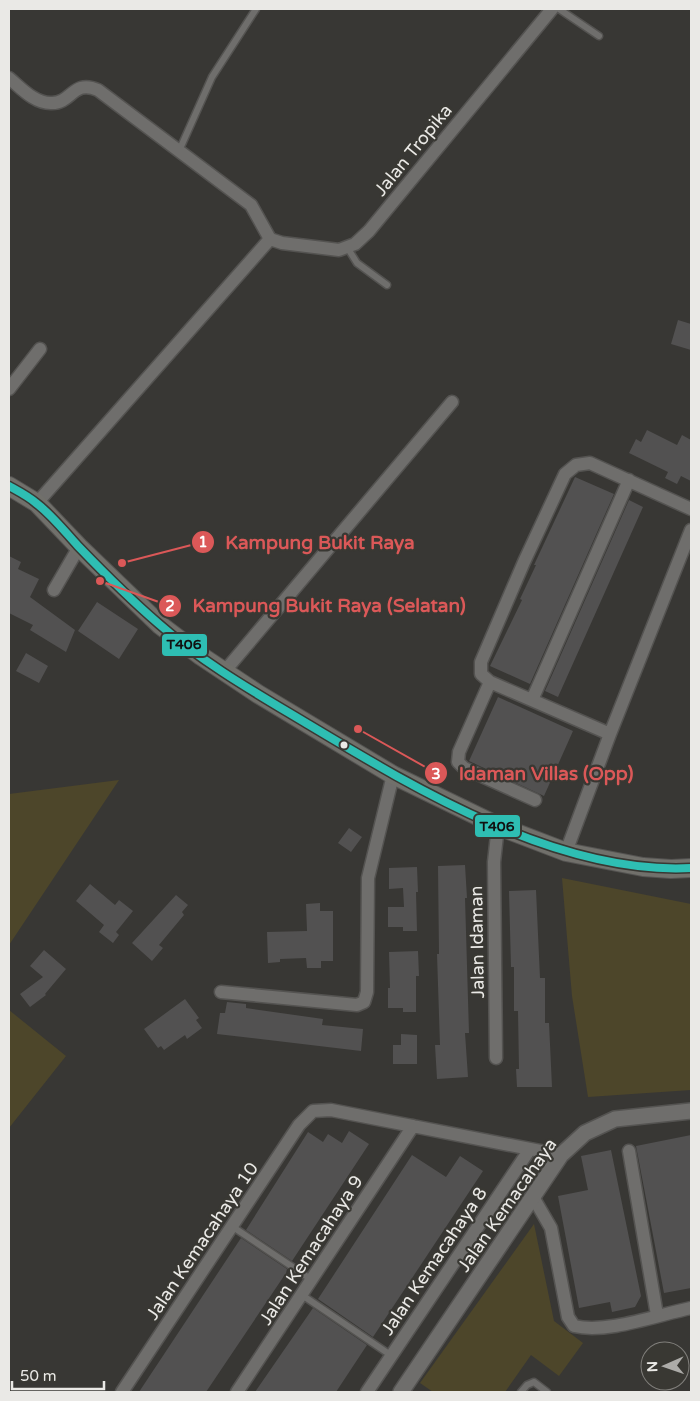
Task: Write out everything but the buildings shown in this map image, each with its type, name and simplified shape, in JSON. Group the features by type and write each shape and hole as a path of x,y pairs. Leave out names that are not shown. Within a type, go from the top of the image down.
{"main road":[{"path":"9,486 37,503 79,547 160,625 201,656 393,775 498,826 566,852 643,867 671,870 691,868"}],"street":[{"name":"Jalan Tropika","path":"347,247 355,244 369,231 552,9"},
{"path":"9,78 31,96 42,102 52,104 59,102 79,88 92,87 251,205 270,239 282,243 339,250 347,247"},
{"path":"37,503 270,239"},
{"path":"9,389 40,348"},
{"path":"224,672 452,402"},
{"path":"610,734 490,682 481,674 481,662 524,562 565,474 576,465 590,463 691,508"},
{"path":"532,700 629,480"},
{"path":"566,852 610,734 691,530"},
{"path":"54,590 79,547"},
{"path":"490,682 459,752 458,762 464,768 535,800"},
{"path":"220,992 357,1005 364,1002 368,992 368,878 393,775"},
{"name":"Jalan Idaman","path":"496,1058 494,862 498,826"},
{"name":"Jalan Kemacahaya 10","path":"122,1392 299,1125 313,1111 331,1110 413,1126"},
{"name":"Jalan Kemacahaya","path":"401,1392 561,1155 585,1134 615,1119 691,1111"},
{"path":"413,1126 561,1155"},
{"name":"Jalan Kemacahaya 9","path":"237,1392 413,1126"},
{"name":"Jalan Kemacahaya 8","path":"367,1392 530,1149"},
{"path":"629,1151 657,1315"},
{"path":"533,1197 551,1228 568,1317 574,1326 586,1329 619,1325 691,1308"}],"lane":[{"path":"179,151 212,77 256,9"},
{"path":"559,9 599,36"},
{"path":"347,247 357,263 387,285"},
{"path":"233,1227 312,1280"},
{"path":"302,1295 392,1356"},
{"path":"521,1392 527,1385 534,1382 547,1392"}],"shaded area":[{"path":"119,780 9,945 9,794"},
{"path":"562,878 691,904 691,1090 588,1097 572,996"},
{"path":"9,1010 66,1056 9,1128"},
{"path":"534,1224 554,1321 583,1343 559,1376 531,1355 505,1392 433,1392 420,1383"}],"transit line":[{"name":"T406","path":"9,486 42,508 128,596 194,652 249,689 394,774 441,800 490,823 540,843 590,858 641,866 691,868"}],"place":[{"name":"Kampung Bukit Raya","path":"122,563"},
{"name":"Kampung Bukit Raya (Selatan)","path":"100,581"},
{"name":"Idaman Villas (Opp)","path":"358,729"}]}
